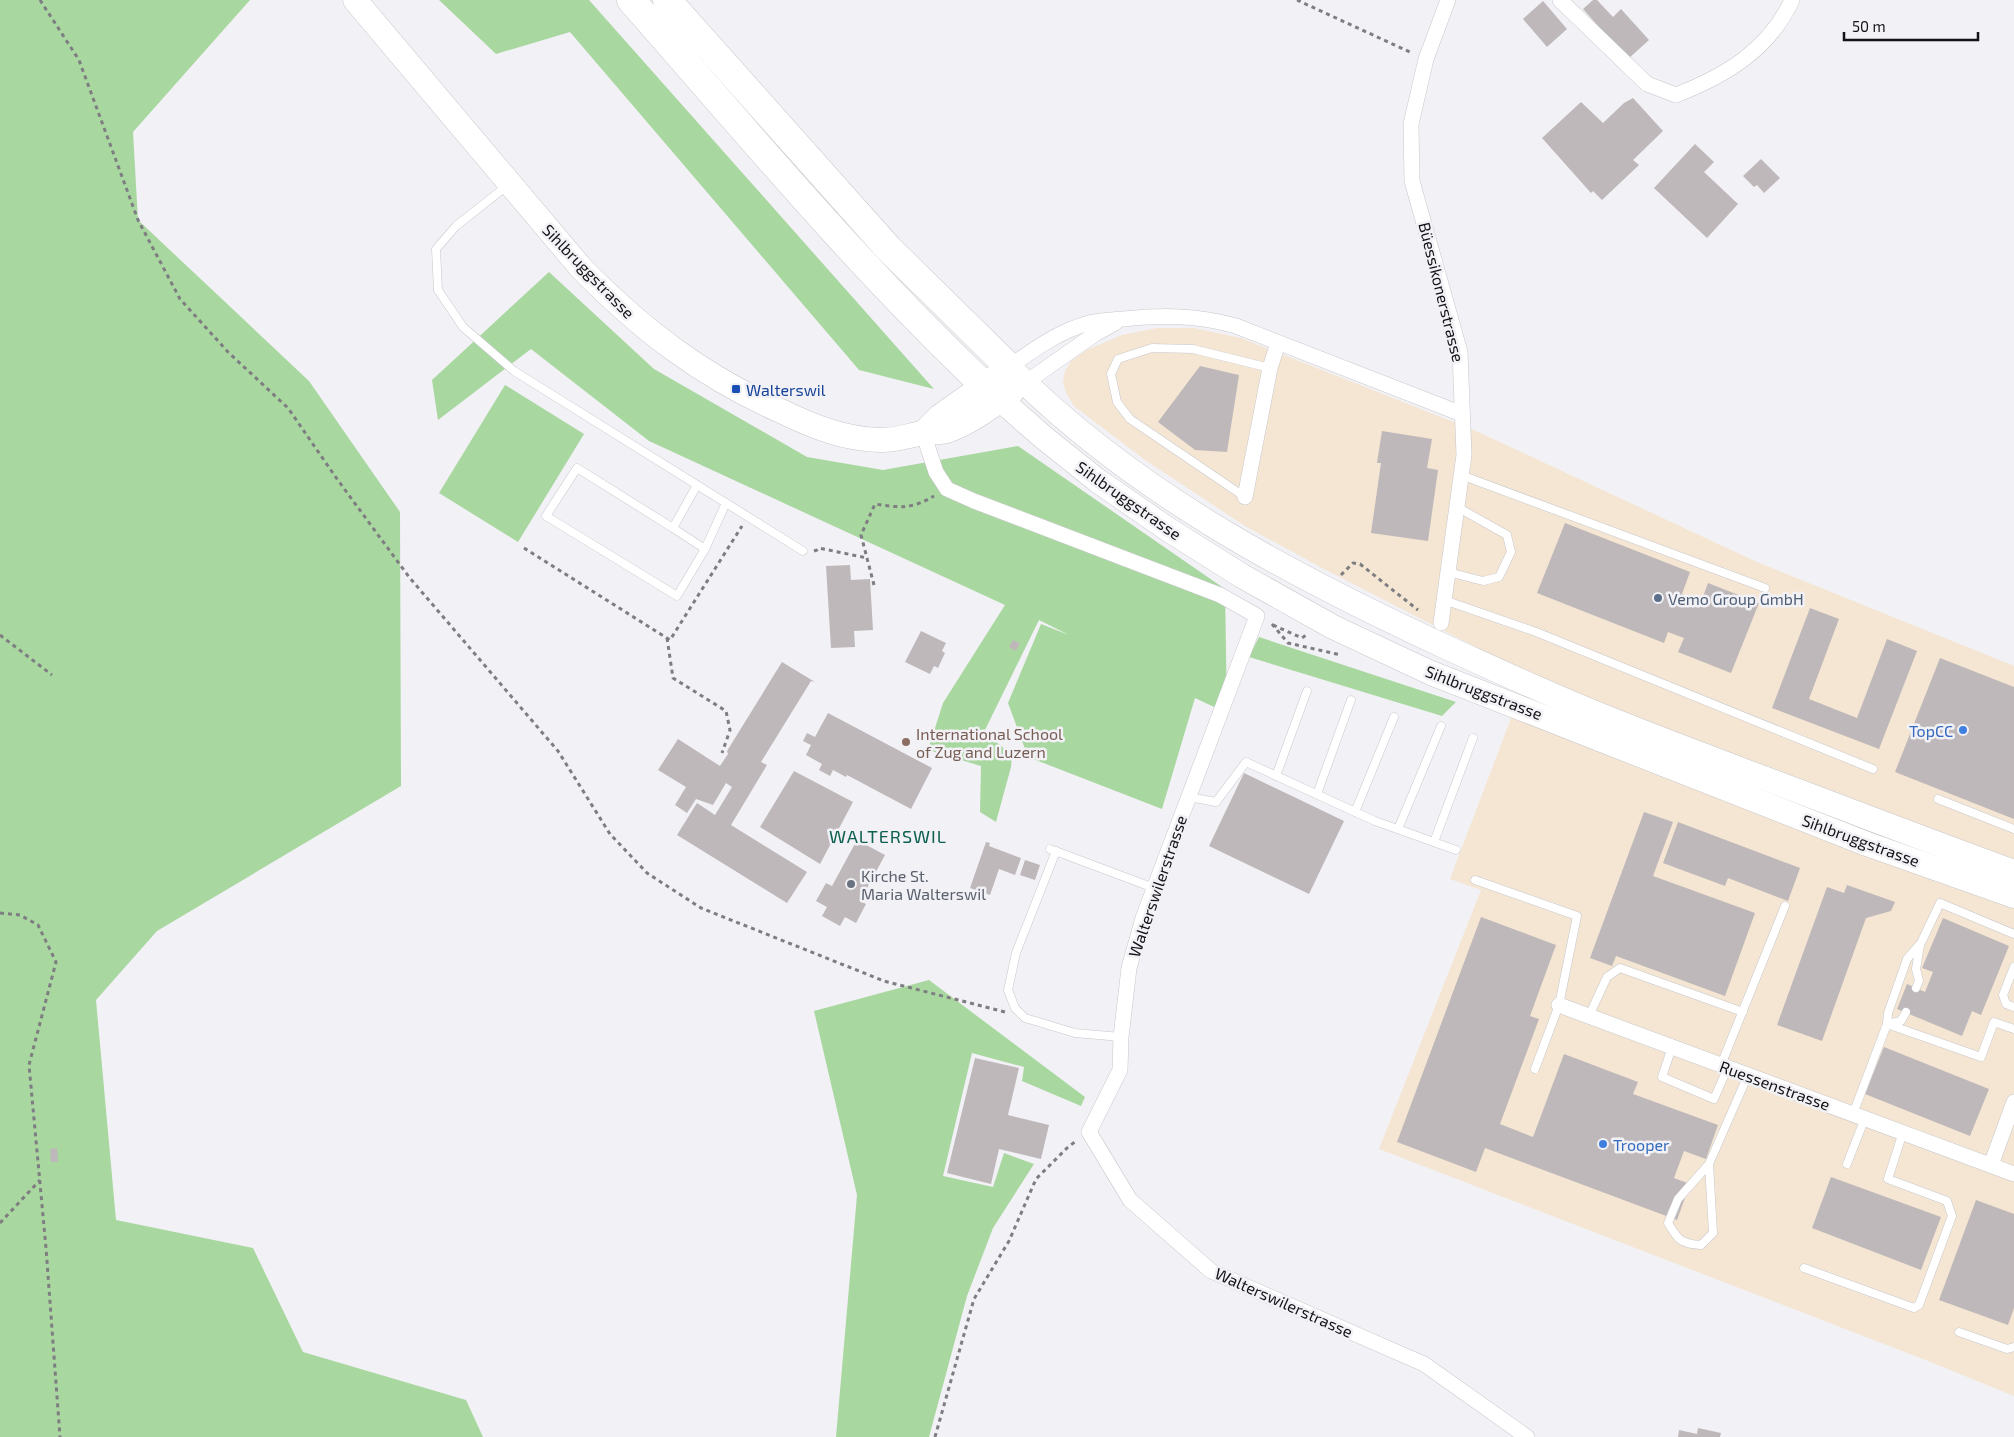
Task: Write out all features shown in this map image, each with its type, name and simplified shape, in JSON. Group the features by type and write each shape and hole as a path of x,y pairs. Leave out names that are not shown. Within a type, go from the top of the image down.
{"highway":[{"path":"631,0 872,273 993,393"},
{"path":"667,0 888,248 1017,375"}],"main road":[{"name":"Sihlbruggstrasse","path":"355,0 581,268 614,302 665,344 713,376 753,399 817,428 847,437 893,440 923,433"},
{"name":"Sihlbruggstrasse","path":"1017,375 1060,415 1123,465 1186,509 1256,552 1342,599 1523,683 1615,722 2014,872"},
{"path":"923,433 939,417 993,393 1017,375"},
{"name":"Sihlbruggstrasse","path":"993,393 1098,481 1242,576 1333,627 1431,672 1867,844 2014,896"}],"street":[{"name":"Büessikonerstrasse","path":"1441,623 1464,455 1460,352 1412,181 1411,124 1426,59 1448,0"},
{"path":"1560,0 1647,84 1676,95 1723,74 1749,56 1777,26 1792,0"},
{"path":"1017,375 1038,347 1065,332 1089,322 1163,315 1200,318 1236,326 1462,414"},
{"path":"1017,375 1123,319"},
{"path":"1245,497 1270,368 1278,343"},
{"path":"923,433 936,472 947,488"},
{"name":"Walterswilerstrasse","path":"947,488 974,501 1220,595 1257,616 1143,918 1129,968 1121,1037 1120,1070 1089,1132 1130,1200 1211,1271 1424,1364 1527,1437"},
{"name":"Ruessenstrasse","path":"1559,1005 2014,1174"},
{"path":"1991,1165 2014,1102"}],"lane":[{"path":"510,184 456,226 436,249 438,290 463,327 514,371 803,551"},
{"path":"1245,497 1130,419 1117,402 1111,374 1118,359 1152,348 1194,349 1270,368"},
{"path":"705,549 577,468 546,516 677,596 705,549 726,503"},
{"path":"1461,475 1765,588"},
{"path":"673,528 697,485"},
{"path":"1448,572 1482,581 1499,577 1511,552 1507,535 1457,507"},
{"path":"1444,600 1536,632 1873,770"},
{"path":"1276,776 1308,691"},
{"path":"1317,794 1351,700"},
{"path":"1355,812 1394,717"},
{"path":"1398,829 1441,726"},
{"path":"1434,842 1473,738"},
{"path":"1189,797 1216,802 1246,762 1355,812 1456,850"},
{"path":"1938,799 2014,829"},
{"path":"1121,1037 1075,1033 1024,1018 1015,1008 1008,990 1016,953 1053,850 1154,888"},
{"path":"1476,880 1578,916 1559,1005 1535,1069"},
{"path":"1847,1164 1859,1116 1887,1024 1888,1013 1908,960 1921,943 1940,903 2014,934"},
{"path":"1672,1046 1662,1077 1714,1099 1743,1012 1786,906"},
{"path":"1916,988 1919,981 1916,969 1921,943"},
{"path":"2014,967 2003,995 2006,1004 2014,1007"},
{"path":"1589,1016 1608,977 1620,968 1743,1012"},
{"path":"1887,1024 1901,1022 1906,1012"},
{"path":"1887,1024 1981,1057 1994,1022 2014,1029"},
{"path":"1709,1164 1712,1234 1702,1246 1688,1244 1676,1238 1668,1223 1678,1199 1709,1164 1748,1075"},
{"path":"1804,1268 1914,1308 1919,1305 1952,1216 1947,1201 1888,1179 1903,1132"},
{"path":"1958,1332 2007,1349 2014,1348"}],"path":[{"path":"40,0 79,60 138,220 180,299 228,352 288,408 409,577 558,751 610,834 647,873 701,908 884,981 974,1003 1024,1018"},
{"path":"1297,0 1426,59"},
{"path":"874,585 861,535 876,504 899,508 916,506 947,488"},
{"path":"803,551 817,550 819,548 868,559"},
{"path":"1341,576 1353,563 1360,564 1423,614 1441,623"},
{"path":"1272,624 1302,638 1309,633"},
{"path":"0,635 52,675"},
{"path":"667,638 673,678 726,711 730,730 722,753"},
{"path":"0,913 20,915 38,925 56,962 29,1065 60,1437"},
{"path":"935,1437 974,1299 1009,1241 1036,1178 1068,1147 1089,1132"},
{"path":"0,1222 40,1180"}],"shaded area":[{"path":"1157,328 1194,328 1241,338 1474,430 1757,562 2014,666 2014,1396 1379,1149 1481,890 1450,879 1516,705 1526,673 1245,526 1145,460 1074,406 1066,393 1063,382 1065,371 1071,361 1087,350 1122,335"}],"green space":[{"path":"0,0 250,0 133,132 138,220 309,381 400,512 401,786 157,931 96,1000 116,1220 253,1248 303,1352 466,1400 483,1437 0,1437"},
{"path":"439,0 589,0 934,389 859,370 570,32 496,54"},
{"path":"549,272 654,369 807,457 883,470 1018,446 1225,589 1227,713 1195,698 1162,809 1028,757 1008,703 1041,624 1069,635 1039,620 984,732 1012,755 1011,767 996,822 980,812 981,766 928,750 943,703 1005,605 649,441 531,349 438,420 432,380"},
{"path":"505,385 584,434 518,542 439,493"},
{"path":"1259,637 1456,702 1442,716 1249,657"},
{"path":"929,980 1085,1097 1081,1106 1022,1081 1024,1067 972,1053 943,1176 993,1187 1004,1153 1034,1164 993,1228 967,1296 929,1437 836,1437 857,1195 814,1011"}],"building":[{"path":"1593,0 1597,0 1613,17 1621,9 1649,40 1628,59 1583,9"},
{"path":"1543,1 1567,29 1547,47 1523,19"},
{"path":"1633,98 1663,131 1633,160 1639,165 1602,200 1593,191 1591,193 1542,138 1581,102 1603,123 1624,103"},
{"path":"1695,144 1714,162 1704,172 1738,204 1707,238 1654,188"},
{"path":"1761,159 1780,178 1764,193 1757,185 1754,187 1743,176"},
{"path":"1200,366 1239,375 1227,452 1195,450 1158,422"},
{"path":"1382,431 1432,439 1427,468 1438,470 1428,541 1371,533 1381,463 1377,463"},
{"path":"1565,523 1690,572 1682,594 1701,602 1708,583 1759,603 1731,673 1678,652 1684,638 1668,632 1664,643 1537,593"},
{"path":"850,565 851,580 870,579 873,630 854,631 855,647 831,648 826,566"},
{"path":"1810,608 1839,619 1809,699 1857,718 1887,639 1917,651 1879,749 1772,708"},
{"path":"921,631 946,643 942,651 945,653 938,668 934,666 930,674 905,662"},
{"path":"1013,640 1020,643 1016,651 1009,647"},
{"name":"TopCC","path":"1940,658 2014,687 2014,819 1895,772"},
{"path":"782,662 815,682 811,681 761,762 767,765 731,825 807,872 787,903 677,835 697,803 715,815 732,787 726,783 713,805 696,799 687,813 675,805 686,787 658,770 678,739 720,766 728,754 727,751"},
{"path":"828,713 932,768 911,809 847,775 846,777 833,770 830,776 819,770 822,764 806,755 811,745 803,741 807,733 815,737"},
{"path":"794,771 853,802 820,864 760,827"},
{"path":"1244,773 1344,821 1309,894 1209,846"},
{"path":"1644,812 1673,822 1653,876 1755,913 1725,996 1616,956 1612,966 1590,958"},
{"path":"1678,822 1800,868 1788,901 1728,878 1725,886 1663,863"},
{"name":"Kirche St. Maria Walterswil","path":"857,840 885,855 860,901 866,904 856,923 845,917 840,926 822,916 827,907 816,901 826,883 832,886"},
{"path":"986,842 990,843 989,846 1021,858 1015,875 999,869 990,895 970,888"},
{"path":"1025,860 1040,865 1035,880 1020,875"},
{"path":"1847,885 1895,902 1891,911 1866,918 1822,1041 1777,1025 1827,887 1844,893"},
{"path":"1481,917 1556,945 1530,1016 1539,1019 1500,1124 1533,1137 1564,1054 1638,1082 1633,1094 1718,1125 1706,1159 1684,1151 1674,1178 1690,1184 1677,1220 1485,1148 1476,1172 1397,1142"},
{"path":"1943,918 2009,946 1981,1015 1972,1011 1962,1036 1897,1009 1907,984 1925,992 1933,972 1922,968"},
{"path":"1884,1047 1989,1089 1970,1136 1865,1094"},
{"path":"975,1058 1019,1068 1008,1115 1049,1125 1041,1159 999,1149 991,1184 947,1173"},
{"path":"57,1148 58,1162 51,1162 50,1149"},
{"path":"1831,1177 1941,1217 1921,1270 1812,1228"},
{"path":"1976,1200 2014,1214 2014,1308 2008,1325 1939,1300"},
{"path":"1698,1428 1721,1433 1720,1437 1678,1437 1679,1430 1697,1434"}],"place":[{"name":"Walterswil","path":"736,389"},
{"name":"Vemo Group GmbH","path":"1658,598"},
{"name":"TopCC","path":"1963,730"},
{"name":"International School of Zug and Luzern","path":"906,742"},
{"name":"Kirche St. Maria Walterswil","path":"851,884"},
{"name":"Trooper","path":"1603,1144"}],"district":[{"name":"WALTERSWIL","path":"888,836"}]}
